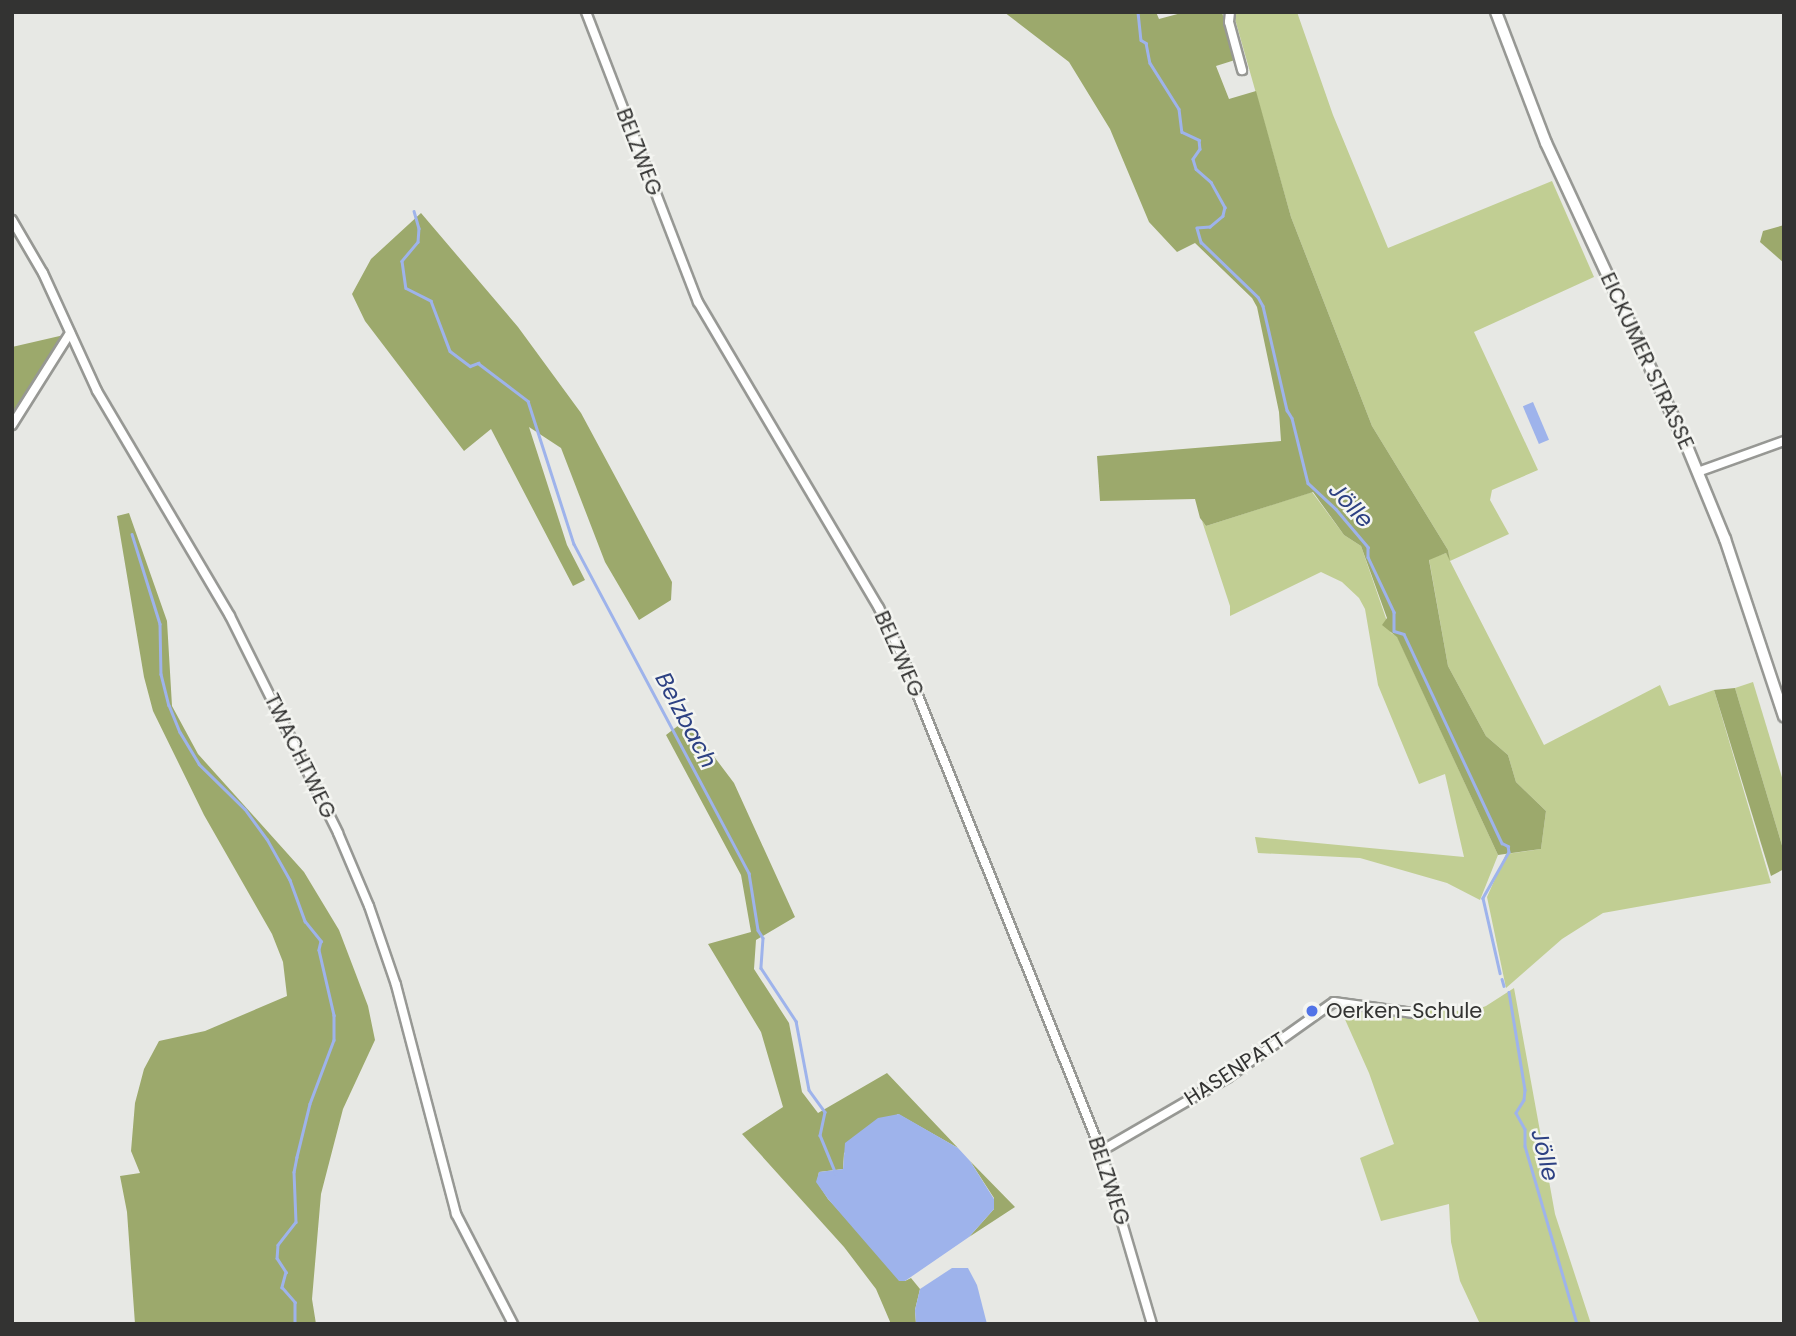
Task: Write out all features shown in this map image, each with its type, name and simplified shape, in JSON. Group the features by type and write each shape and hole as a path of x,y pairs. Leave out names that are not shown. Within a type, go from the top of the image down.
{"main road":[{"name":"EICKUMER STRASSE","path":"1496,12 1546,143 1698,472 1738,574 1784,716"}],"street":[{"name":"BELZWEG","path":"586,12 698,302 878,607 900,651 1101,1151 1152,1324"},
{"path":"1230,12 1229,22 1242,70"},
{"name":"TWACHTWEG","path":"12,220 43,273 97,391 230,616 338,833 369,906 396,985 456,1214 513,1324"},
{"path":"12,425 70,333"},
{"path":"1698,472 1784,442"},
{"name":"HASENPATT","path":"1101,1151 1227,1078 1334,1002 1413,1013"}],"green space":[{"path":"1004,12 1156,12 1159,19 1185,12 1222,12 1235,60 1216,66 1229,99 1256,91 1291,217 1372,426 1448,550 1450,561 1446,553 1429,560 1448,666 1486,736 1508,755 1516,782 1546,811 1541,849 1498,855 1397,637 1382,625 1387,618 1361,546 1344,535 1313,492 1206,526 1200,518 1195,499 1100,501 1097,456 1281,441 1279,412 1257,307 1252,298 1195,243 1177,252 1149,222 1110,129 1069,62"},
{"path":"1233,12 1297,12 1333,115 1388,248 1552,181 1594,277 1474,332 1538,470 1492,490 1490,500 1509,534 1450,561 1544,745 1660,685 1669,706 1714,690 1771,883 1603,913 1562,939 1506,988 1487,897 1506,854 1541,849 1546,811 1516,782 1508,755 1486,736 1448,666 1429,559 1446,553 1449,558 1448,550 1372,426 1291,217"},
{"path":"421,213 518,327 581,413 672,582 671,600 639,620 605,562 561,448 529,427 567,545 585,580 573,586 491,429 464,451 365,321 352,294 371,259"},
{"path":"1784,225 1784,263 1760,242 1763,231"},
{"path":"64,335 12,418 12,347"},
{"path":"1312,492 1344,535 1361,546 1391,633 1397,636 1498,855 1480,900 1447,883 1360,858 1258,853 1255,837 1464,857 1445,774 1419,784 1378,685 1365,609 1359,598 1342,582 1321,572 1230,616 1230,606 1202,521 1206,526"},
{"path":"129,513 167,621 172,706 198,754 304,872 339,930 368,1006 375,1040 343,1109 321,1194 312,1299 316,1324 135,1324 127,1212 120,1176 140,1173 131,1151 135,1103 144,1069 159,1041 205,1031 287,996 283,962 272,934 204,815 153,711 144,677 117,516"},
{"path":"1753,682 1784,784 1784,852 1735,688"},
{"path":"1735,688 1784,852 1784,869 1771,876 1714,690"},
{"path":"679,725 691,726 734,783 795,917 756,940 754,969 789,1023 802,1092 818,1113 887,1073 958,1148 898,1114 844,1153 843,1169 819,1172 817,1182 828,1199 905,1281 911,1278 920,1289 915,1310 916,1324 891,1324 876,1289 844,1247 742,1134 783,1107 761,1032 708,944 751,932 741,875 666,735"},
{"path":"1514,988 1555,1214 1591,1324 1480,1324 1460,1281 1451,1242 1449,1204 1381,1221 1360,1158 1394,1144 1369,1073 1339,1006 1417,1019 1420,1010 1459,1011 1460,1016 1486,1006"},
{"path":"970,1161 1015,1207 969,1237 994,1209 994,1198"}],"water":[{"path":"1533,402 1549,440 1539,444 1523,406"},
{"path":"899,1114 958,1148 970,1161 994,1199 994,1209 969,1237 905,1281 899,1281 816,1182 819,1172 843,1169 845,1143 878,1118"},
{"path":"952,1268 968,1268 977,1285 987,1324 916,1324 915,1310 920,1289"}],"waterway":[{"name":"Jölle","path":"1138,12 1141,40 1146,43 1150,63 1179,109 1182,132 1199,140 1200,149 1193,159 1196,169 1211,182 1225,207 1223,216 1210,227 1197,228 1201,242 1258,297 1263,306 1287,410 1292,418 1308,483 1336,509 1368,547 1368,557 1394,612 1394,631 1404,634 1502,843 1508,846 1509,852 1483,898 1500,973"},
{"name":"Belzbach","path":"414,211 419,228 418,242 402,261 406,288 431,301 450,351 470,366 478,363 528,401 574,544 749,873 758,930 763,938 761,968 796,1021 809,1090 825,1112 820,1135 836,1174"},
{"path":"132,534 160,624 161,674 180,732 199,764 245,809 267,839 290,880 305,921 321,941 319,950 334,1015 334,1040 310,1104 297,1157 294,1172 296,1222 278,1245 277,1258 286,1272 282,1287 295,1302 295,1324"},
{"name":"Jölle","path":"1502,979 1504,986"},
{"name":"Jölle","path":"1509,992 1525,1090 1524,1100 1516,1113 1525,1129 1525,1146 1577,1324"}],"place":[{"name":"Oerken-Schule","path":"1312,1011"}]}
